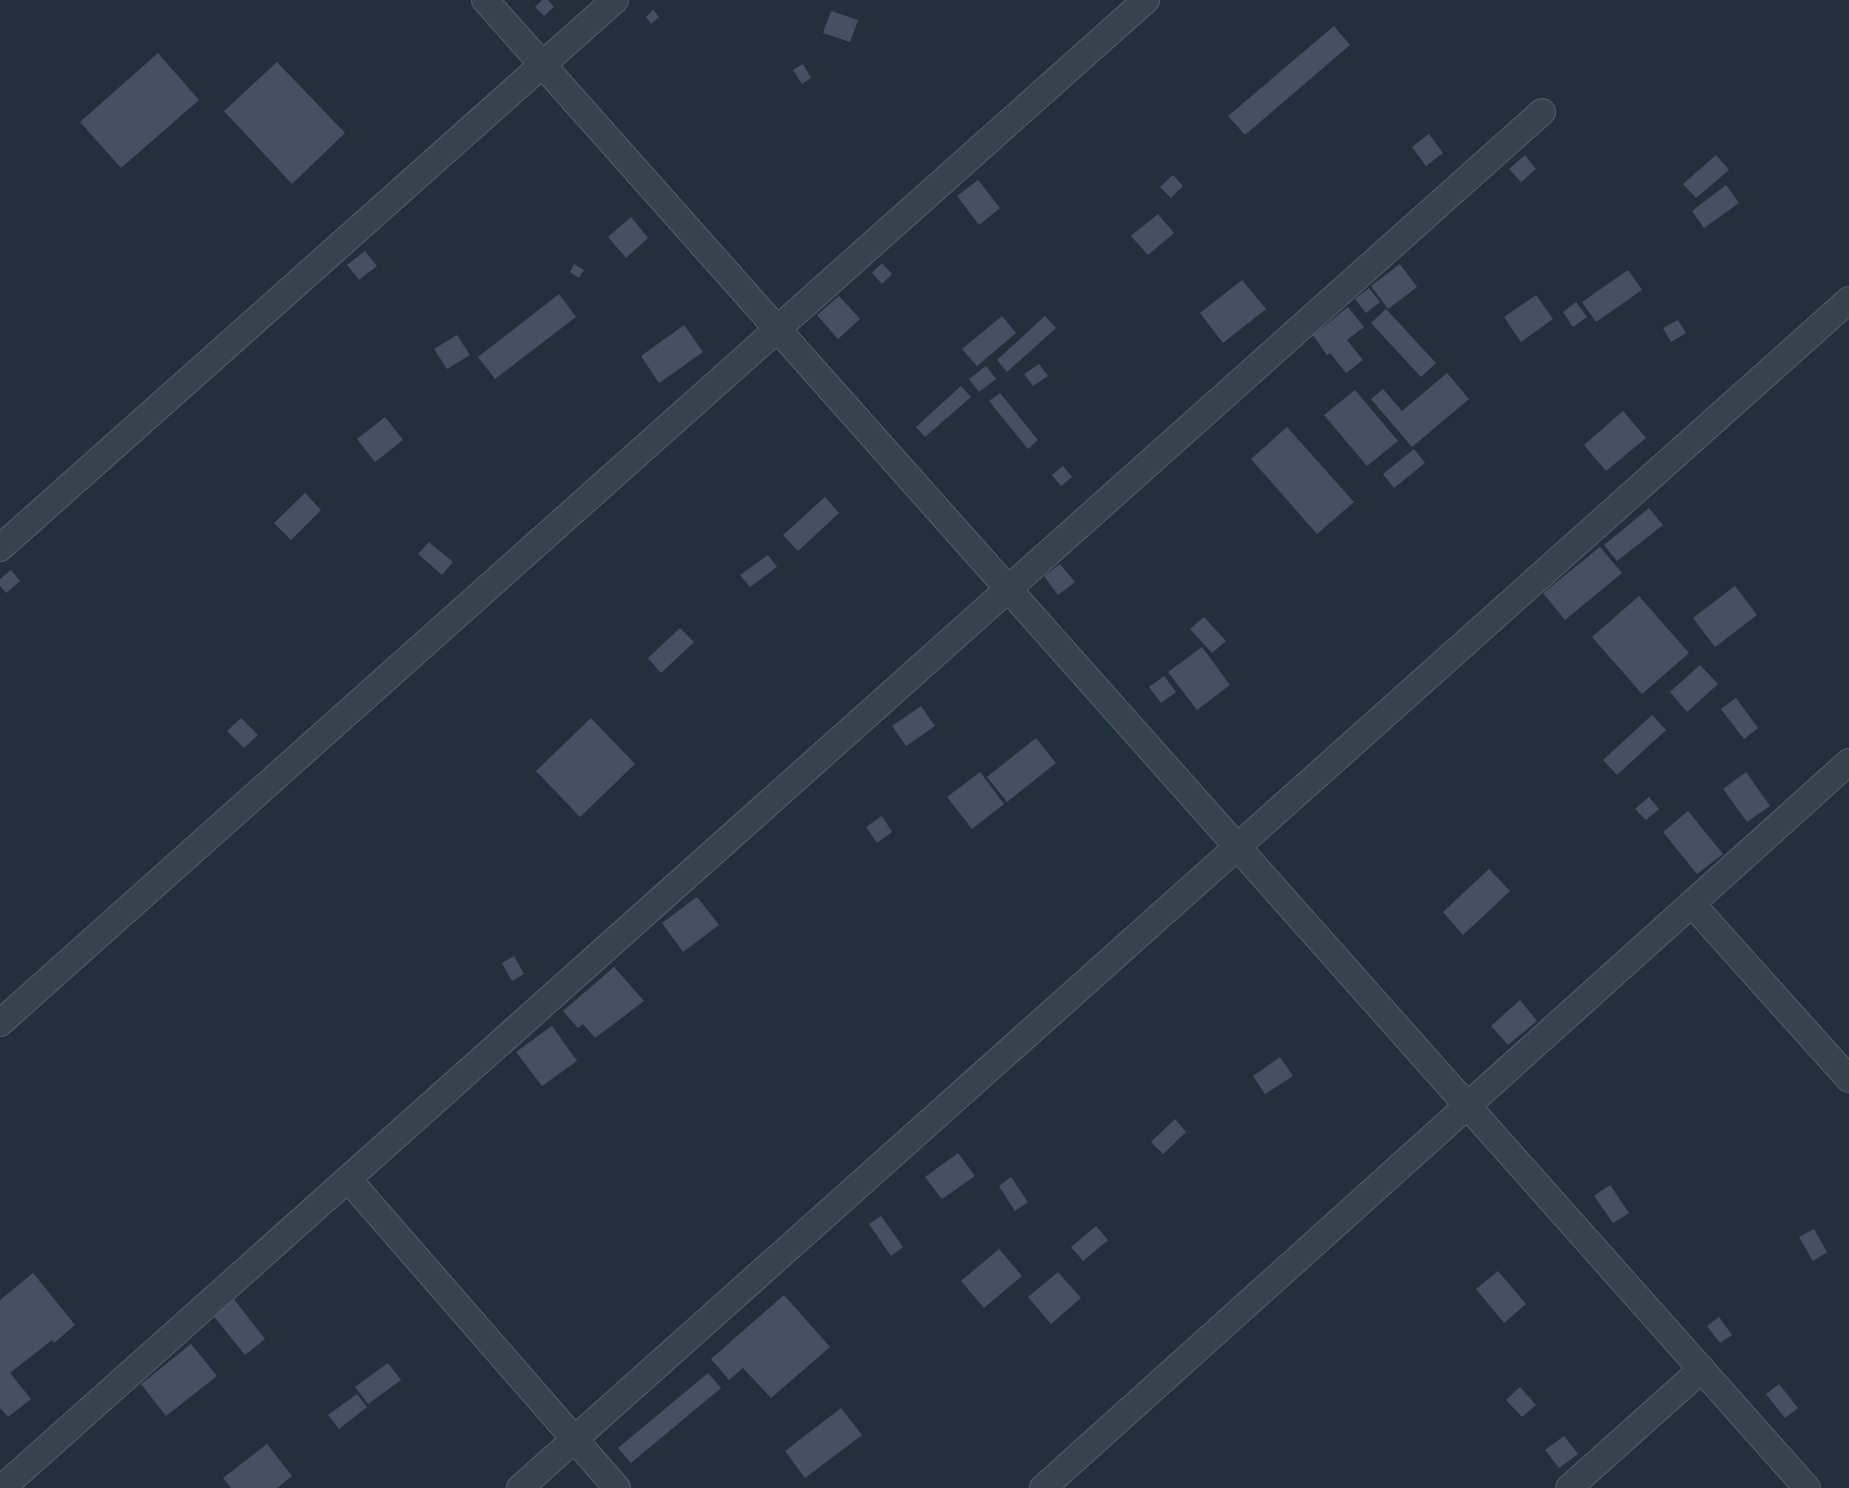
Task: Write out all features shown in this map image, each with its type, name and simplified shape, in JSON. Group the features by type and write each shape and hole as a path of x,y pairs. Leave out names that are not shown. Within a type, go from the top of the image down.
{"street":[{"path":"485,0 1807,1488"},
{"path":"0,548 615,0"},
{"path":"0,1023 1146,0"},
{"path":"2,1488 1542,112"},
{"path":"520,1488 1849,300"},
{"path":"1043,1488 1849,762"},
{"path":"1692,904 1849,1079"},
{"path":"348,1179 617,1488"},
{"path":"1569,1488 1702,1370"}],"building":[{"path":"542,0 548,0 554,7 544,16 535,7"},
{"path":"653,10 659,17 651,24 646,17"},
{"path":"831,11 858,20 850,42 823,33"},
{"path":"1334,26 1350,45 1245,135 1228,116"},
{"path":"158,53 199,100 121,168 80,122"},
{"path":"277,62 345,133 292,184 224,111"},
{"path":"803,64 811,78 802,84 793,70"},
{"path":"1429,134 1443,153 1426,166 1412,147"},
{"path":"1525,155 1536,169 1521,182 1509,169"},
{"path":"1716,155 1729,170 1696,198 1683,184"},
{"path":"1173,175 1183,186 1171,198 1160,187"},
{"path":"978,180 1000,208 979,225 957,196"},
{"path":"1726,185 1739,203 1704,228 1692,211"},
{"path":"1158,214 1174,233 1148,255 1131,236"},
{"path":"631,217 648,238 626,258 608,237"},
{"path":"365,251 377,266 359,280 347,265"},
{"path":"882,263 892,274 882,284 872,273"},
{"path":"574,264 584,270 579,278 570,272"},
{"path":"1400,264 1417,287 1388,309 1371,286"},
{"path":"1628,270 1642,290 1596,322 1582,302"},
{"path":"1242,280 1266,309 1223,343 1200,313"},
{"path":"1369,288 1380,302 1366,313 1355,299"},
{"path":"559,294 576,317 495,379 478,357"},
{"path":"1536,295 1553,319 1521,342 1504,317"},
{"path":"839,296 860,319 838,339 817,315"},
{"path":"1576,302 1587,317 1573,327 1563,312"},
{"path":"1348,307 1364,327 1347,340 1363,360 1346,373 1330,353 1327,355 1313,335"},
{"path":"1386,309 1436,363 1421,377 1371,323"},
{"path":"1002,316 1016,333 977,366 962,349"},
{"path":"1045,316 1056,328 1007,372 997,360"},
{"path":"1678,320 1686,333 1671,342 1663,328"},
{"path":"684,325 703,352 659,383 641,356"},
{"path":"457,335 470,355 447,369 434,349"},
{"path":"1039,364 1048,376 1033,386 1024,374"},
{"path":"986,366 996,379 979,392 969,379"},
{"path":"1447,373 1469,399 1412,447 1371,399 1383,389 1402,411"},
{"path":"961,386 971,397 925,437 916,427"},
{"path":"1355,390 1398,441 1367,466 1324,415"},
{"path":"1000,393 1038,440 1028,449 989,401"},
{"path":"1623,411 1646,438 1606,471 1584,445"},
{"path":"385,417 403,440 375,462 357,439"},
{"path":"1287,427 1354,502 1317,534 1251,459"},
{"path":"1414,449 1425,463 1394,488 1383,474"},
{"path":"1063,466 1072,477 1061,486 1052,475"},
{"path":"305,493 321,510 291,540 274,523"},
{"path":"825,497 839,513 798,551 783,535"},
{"path":"1649,508 1663,525 1617,561 1604,545"},
{"path":"429,542 453,562 442,575 418,554"},
{"path":"1600,547 1622,573 1565,620 1543,593"},
{"path":"768,555 777,567 750,587 740,575"},
{"path":"1060,564 1075,582 1058,595 1044,576"},
{"path":"11,570 20,581 6,593 0,586 0,579"},
{"path":"1735,586 1757,615 1715,647 1693,618"},
{"path":"1639,596 1689,653 1642,694 1592,637"},
{"path":"1204,617 1226,641 1212,653 1190,629"},
{"path":"680,628 694,642 661,673 648,658"},
{"path":"1202,647 1230,685 1197,710 1168,672"},
{"path":"1700,665 1718,684 1687,712 1670,692"},
{"path":"1164,676 1176,692 1161,703 1149,687"},
{"path":"1736,698 1758,728 1744,739 1721,709"},
{"path":"921,706 935,726 906,746 892,726"},
{"path":"1652,715 1666,730 1617,775 1603,760"},
{"path":"241,718 258,735 244,748 227,731"},
{"path":"591,718 635,764 580,817 536,771"},
{"path":"1036,738 1056,763 1007,802 987,777"},
{"path":"980,772 1004,804 972,829 947,797"},
{"path":"1746,772 1770,806 1747,822 1723,789"},
{"path":"1649,797 1659,809 1646,820 1635,809"},
{"path":"1688,811 1723,854 1697,874 1663,832"},
{"path":"882,816 892,832 877,843 866,827"},
{"path":"1489,869 1510,891 1463,935 1443,912"},
{"path":"697,897 719,925 683,952 662,923"},
{"path":"514,956 524,974 512,981 502,963"},
{"path":"614,967 644,1001 595,1038 583,1024 578,1028 563,1011"},
{"path":"1520,1000 1537,1021 1508,1045 1491,1026"},
{"path":"552,1026 577,1061 542,1086 516,1052"},
{"path":"1280,1057 1293,1076 1265,1094 1253,1076"},
{"path":"1175,1119 1186,1132 1163,1154 1151,1142"},
{"path":"958,1153 975,1176 942,1199 925,1177"},
{"path":"1011,1177 1028,1202 1015,1211 999,1186"},
{"path":"1610,1185 1629,1213 1613,1223 1594,1196"},
{"path":"881,1216 903,1247 891,1256 869,1224"},
{"path":"1096,1226 1108,1240 1083,1261 1071,1247"},
{"path":"1814,1229 1827,1252 1813,1261 1799,1237"},
{"path":"999,1249 1022,1276 984,1308 961,1281"},
{"path":"1498,1271 1526,1304 1504,1323 1476,1289"},
{"path":"1058,1272 1081,1298 1051,1324 1028,1297"},
{"path":"33,1273 75,1325 54,1343 52,1340 10,1373 31,1399 8,1417 0,1408 0,1300"},
{"path":"784,1295 830,1347 771,1398 743,1368 729,1380 711,1359"},
{"path":"233,1298 265,1339 245,1355 212,1314"},
{"path":"1719,1317 1732,1335 1720,1343 1707,1326"},
{"path":"191,1344 217,1376 166,1416 141,1384"},
{"path":"388,1363 401,1380 368,1404 355,1387"},
{"path":"708,1373 721,1388 631,1463 618,1448"},
{"path":"1779,1384 1798,1408 1785,1418 1766,1394"},
{"path":"1520,1387 1536,1405 1522,1417 1506,1400"},
{"path":"357,1394 367,1407 339,1429 328,1415"},
{"path":"841,1408 862,1435 805,1478 785,1451"},
{"path":"1564,1436 1578,1454 1559,1468 1545,1450"},
{"path":"267,1444 292,1476 277,1488 231,1488 223,1478"}]}
